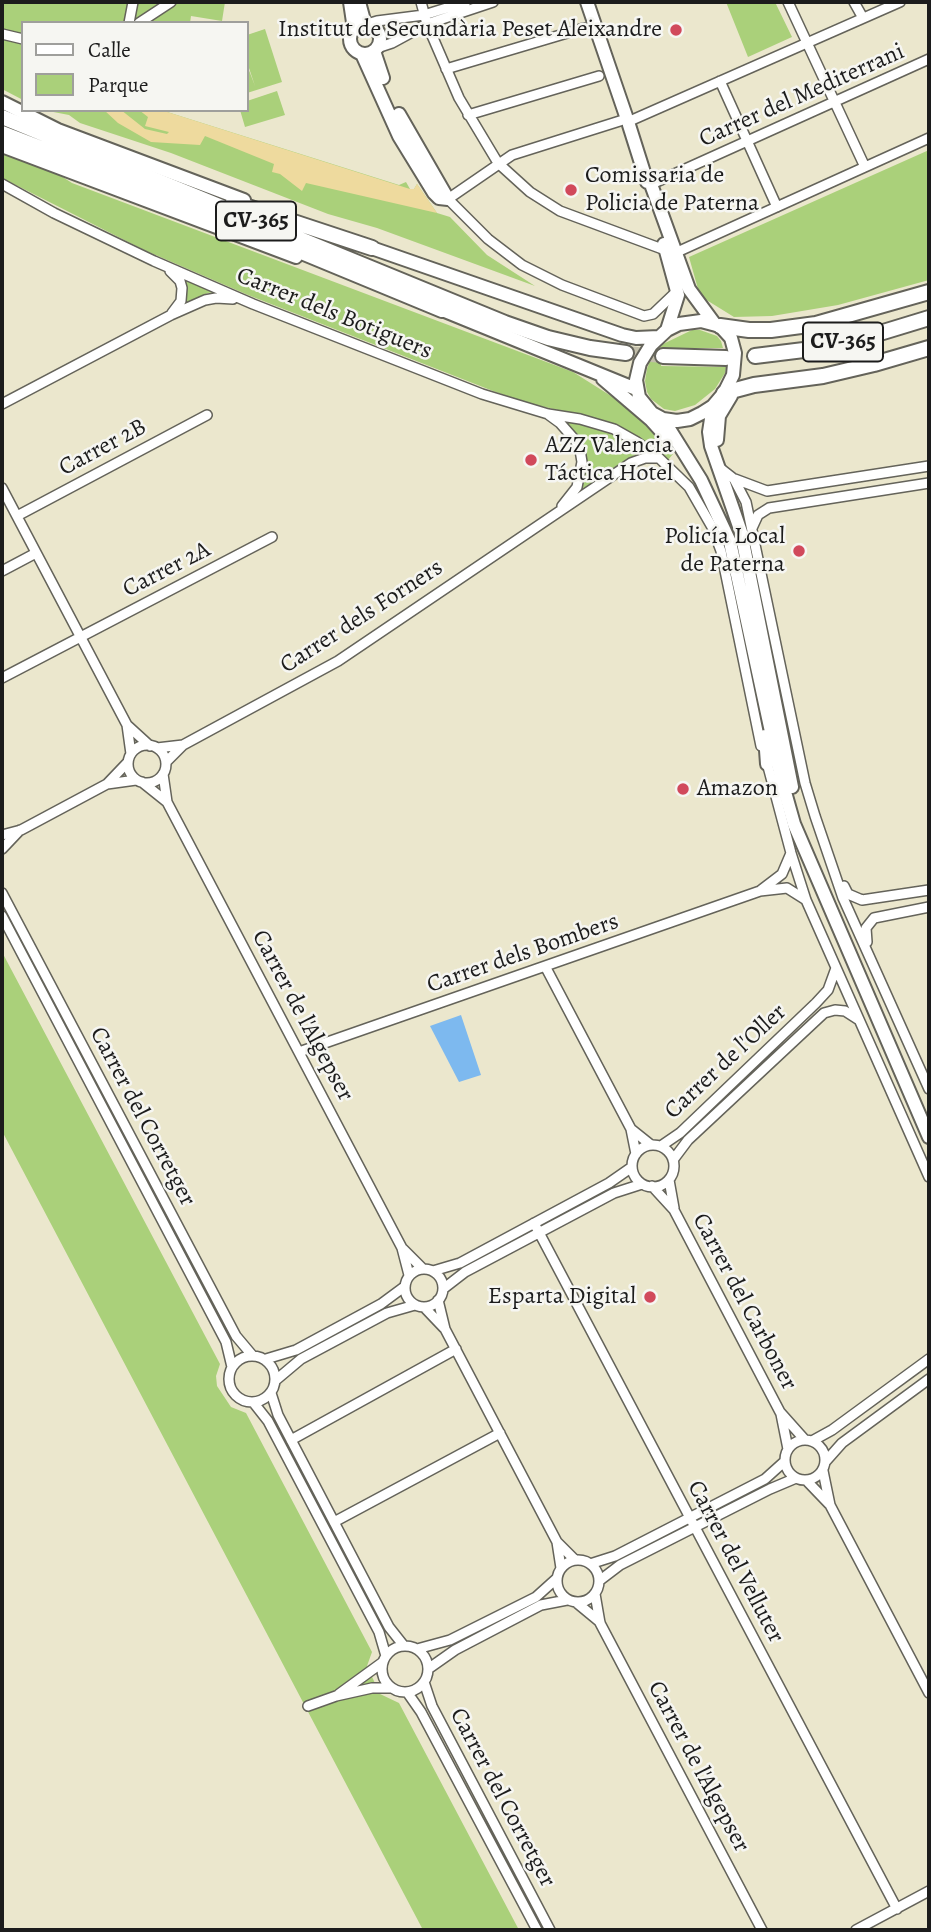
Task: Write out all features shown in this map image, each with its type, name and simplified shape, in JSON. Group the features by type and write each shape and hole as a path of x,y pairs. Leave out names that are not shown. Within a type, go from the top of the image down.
{"main road":[{"name":"CV-365","path":"2,117 444,304"},
{"name":"CV-365","path":"2,133 444,304 548,338 626,353"},
{"path":"66,144 372,248"},
{"path":"717,325 771,330 816,324 929,292"},
{"name":"CV-365","path":"755,356 820,348 929,318"},
{"path":"732,391 823,376 929,348"},
{"path":"663,356 726,358"}],"street":[{"path":"129,21 133,2"},
{"path":"142,21 171,2"},
{"path":"350,2 362,25 378,31 380,40 371,51"},
{"path":"359,2 362,25"},
{"path":"421,2 446,69 468,115 498,163 530,192 560,211 670,251 929,138"},
{"path":"466,2 426,19 392,43 371,51 351,46 350,37 362,25 377,21 426,19 493,2"},
{"path":"587,2 650,186 670,251 676,291 677,300 663,334 640,363 636,389 644,405 663,419 701,480 730,542 781,778 794,824 929,1137"},
{"path":"788,2 865,167"},
{"path":"854,2 863,19"},
{"path":"448,199 512,155 628,120 900,2"},
{"path":"446,69 584,28"},
{"path":"2,34 21,39"},
{"path":"371,51 400,136 434,193 439,198 448,199 479,231 505,252 522,265 562,285 644,316 653,314 676,291"},
{"name":"Carrer del Mediterrani","path":"650,186 929,59"},
{"path":"468,115 599,76"},
{"path":"720,81 777,206"},
{"path":"2,102 21,112"},
{"path":"22,112 58,130 372,248 622,335 644,338 663,334 690,322 701,321 717,325"},
{"path":"2,146 222,229 444,304 598,376 636,389"},
{"name":"Carrer dels Botiguers","path":"2,184 54,213 154,261 253,304 482,394 548,414 580,419 614,429 659,458 689,487 712,527 721,551 761,745 806,900 929,1177"},
{"path":"670,251 689,289 717,325 731,338 735,352 732,391 719,416 717,438 720,468 734,479 757,489 775,489 929,466"},
{"path":"154,261 174,274 182,288 181,301 171,315"},
{"path":"644,338 663,320 676,291"},
{"path":"2,404 171,315 216,298 227,297 253,304"},
{"path":"598,376 651,420 690,464"},
{"path":"663,419 690,419 732,391"},
{"path":"713,406 709,432 711,446 741,532 798,821 808,859"},
{"name":"Carrer dels Forners","path":"548,414 575,440 582,462 577,487 557,512"},
{"name":"Carrer 2B","path":"17,516 207,415"},
{"name":"Carrer dels Forners","path":"166,762 183,746 338,661 631,463 645,458 659,458"},
{"path":"734,479 746,502 805,783 847,906 929,1089"},
{"path":"751,528 758,515 769,508 929,483"},
{"path":"2,488 127,725 163,754 166,762 163,774 167,802"},
{"path":"775,489 774,502 777,506"},
{"name":"Carrer 2A","path":"2,678 272,537"},
{"path":"2,571 36,553"},
{"path":"749,636 767,764"},
{"path":"127,725 131,775 167,802"},
{"name":"Carrer dels Forners","path":"153,747 183,746"},
{"path":"2,835 21,830 107,784 139,747 153,747"},
{"path":"107,784 158,780 163,774"},
{"name":"Carrer de l'Algepser","path":"167,802 402,1248"},
{"path":"2,849 21,830"},
{"name":"Carrer dels Bombers","path":"760,891 782,874 791,853"},
{"path":"831,863 848,894 854,898 862,900 924,890 925,907 874,918 868,924 865,934 869,954"},
{"name":"Carrer dels Bombers","path":"299,1052 760,891 788,888 806,900"},
{"name":"Carrer del Corretger","path":"2,893 236,1336 253,1355"},
{"name":"Carrer del Corretger","path":"2,916 226,1342 232,1367"},
{"path":"544,966 631,1129 636,1154"},
{"name":"Carrer de l'Oller","path":"656,1145 680,1133 816,1003 828,990 836,968"},
{"name":"Carrer de l'Oller","path":"816,1003 824,1013"},
{"name":"Carrer de l'Oller","path":"674,1160 688,1140 824,1013 845,1011 859,1020"},
{"path":"433,1271 460,1263 614,1193 669,1180 673,1174 674,1160 671,1154 631,1129"},
{"path":"600,1623 595,1594 599,1581 595,1569 590,1564 575,1560 557,1542 445,1329 438,1300 443,1289 465,1272 610,1183 632,1167 640,1149 656,1145"},
{"path":"632,1167 637,1179 647,1185"},
{"name":"Carrer del Carboner","path":"669,1180 674,1210 780,1412 788,1449"},
{"name":"Carrer del Carboner","path":"647,1185 674,1210"},
{"name":"Carrer del Velluter","path":"537,1228 897,1909"},
{"path":"266,1359 296,1350 382,1304 404,1287 409,1275 402,1248"},
{"path":"402,1248 422,1268 433,1271 441,1279 443,1289"},
{"path":"409,1275 422,1268"},
{"path":"404,1287 407,1297 445,1329"},
{"path":"276,1380 266,1359 253,1355 241,1358 232,1367 229,1379 232,1391 241,1399 253,1402 266,1398 276,1380 301,1359 387,1313 438,1300"},
{"path":"290,1440 456,1349"},
{"path":"830,1505 786,1468 788,1449 792,1444 832,1430 929,1359"},
{"path":"599,1581 620,1565 695,1527 801,1479 813,1479 842,1443 929,1379"},
{"path":"271,1393 290,1440 389,1627 404,1646"},
{"path":"253,1402 268,1421 379,1632 384,1659 383,1677 392,1688"},
{"name":"Carrer del Carboner","path":"780,1412 808,1440"},
{"path":"334,1522 500,1433"},
{"path":"808,1440 822,1449 830,1505 929,1693"},
{"path":"590,1564 615,1556 765,1479 785,1461"},
{"path":"417,1649 450,1640 536,1597 556,1579 561,1568 557,1542"},
{"path":"561,1568 575,1560"},
{"path":"556,1579 559,1591 600,1623"},
{"path":"428,1669 455,1650 541,1605 584,1602 595,1594"},
{"name":"Carrer de l'Algepser","path":"600,1623 762,1930"},
{"path":"308,1706 372,1688 392,1688 407,1692 414,1690 424,1682 428,1669 423,1654 417,1649 397,1647 336,1696"},
{"name":"Carrer del Corretger","path":"424,1682 432,1706 550,1930"},
{"name":"Carrer del Corretger","path":"407,1692 421,1712 537,1930"},
{"path":"856,1930 929,1891"}],"green space":[{"path":"2,2 225,2 222,21 191,16 190,21 21,21 21,99 2,89"},
{"path":"726,2 775,2 792,37 748,57"},
{"path":"265,29 282,82 248,93 248,68 255,86 248,65 248,35"},
{"path":"277,91 285,115 245,127 241,112 248,112 248,101"},
{"path":"53,112 167,112 399,185 406,182 410,189 414,189 417,184 437,213 450,217 487,255 535,286 377,228 328,214 171,153 80,123 69,115"},
{"path":"929,150 929,280 838,305 772,316 734,317 700,296 689,257"},
{"path":"2,151 55,172 72,183 573,372 627,406 673,454 668,460 642,440 616,427 493,391 248,295 144,250 2,178"},
{"path":"183,278 216,292 185,304 187,290"},
{"path":"692,330 717,336 723,348 663,348 661,366 726,367 725,373 715,389 695,405 675,411 664,409 651,399 647,392 647,369 651,358 663,344"},
{"path":"566,421 610,433 643,452 579,493 585,465 581,442"},
{"path":"2,952 220,1364 216,1376 217,1386 231,1407 246,1413 372,1652 367,1666 380,1694 399,1703 519,1930 423,1930 2,1131"}],"sand":[{"path":"106,112 124,112 145,129 167,134 169,132 145,126 148,117 142,112 167,112 410,189 414,189 417,184 437,213 306,183 302,191 280,174 272,172 274,164 205,136 200,145 151,142 118,123"}],"water":[{"path":"461,1015 481,1075 459,1082 430,1026"}],"tunnel":[{"path":"626,353 663,356"}],"place":[{"name":"Institut de Secundària Peset Aleixandre","path":"676,30"},
{"name":"Comissaria de Policia de Paterna","path":"571,190"},
{"name":"AZZ Valencia Táctica Hotel","path":"531,460"},
{"name":"Policía Local de Paterna","path":"799,551"},
{"name":"Amazon","path":"683,789"},
{"name":"Esparta Digital","path":"650,1297"}]}
